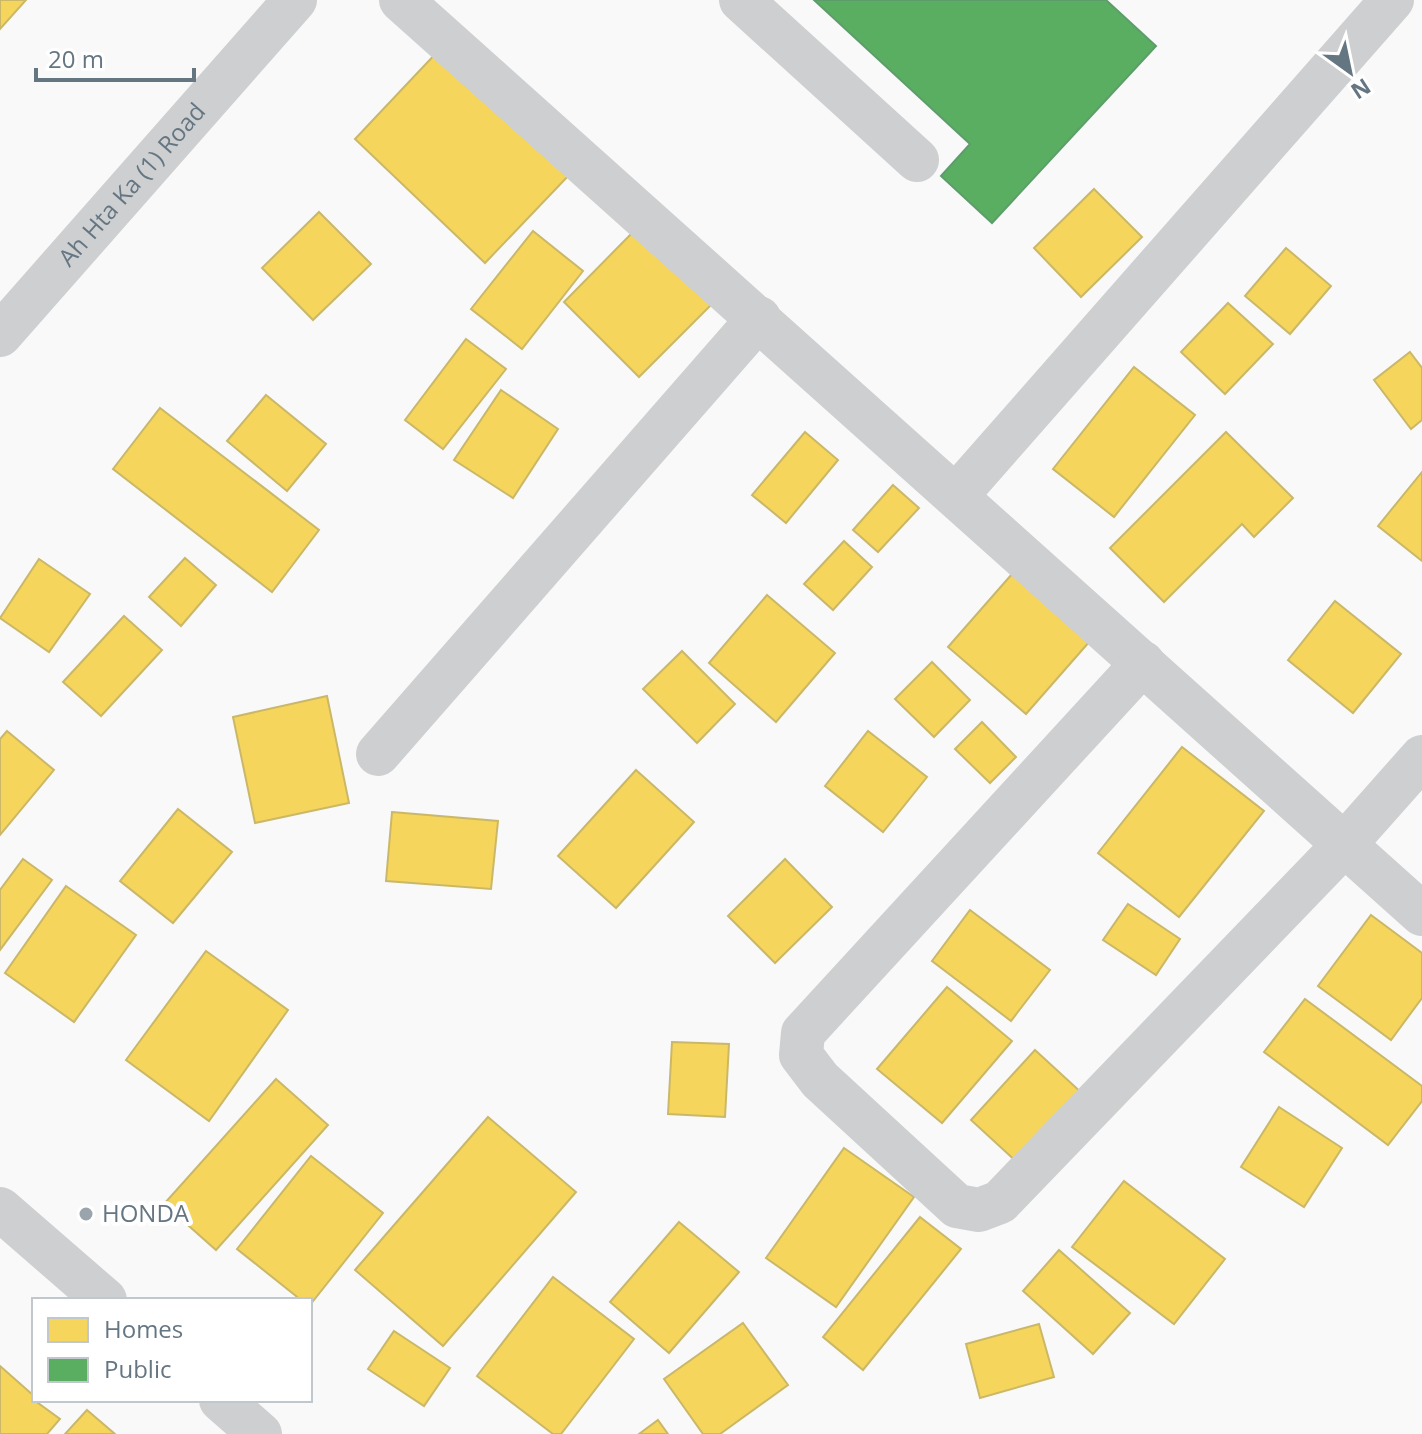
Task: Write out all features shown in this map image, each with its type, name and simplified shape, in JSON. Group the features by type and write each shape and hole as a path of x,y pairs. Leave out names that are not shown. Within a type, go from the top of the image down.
{"street":[{"name":"Ah Hta Ka (1) Road","path":"0,335 295,0"},
{"path":"401,0 1422,914"},
{"path":"741,0 917,160"},
{"path":"956,496 1392,0"},
{"path":"378,754 759,318"},
{"path":"1143,663 803,1033 801,1055 820,1080 957,1206 979,1210 1000,1202 1344,845 1422,757"},
{"path":"0,1209 103,1298"},
{"path":"223,1402 260,1434"}],"building: Homes":[{"path":"0,0 26,0 0,29"},
{"path":"440,49 571,173 485,263 355,139"},
{"path":"1094,189 1142,237 1081,297 1034,248"},
{"path":"319,212 371,264 313,320 262,268"},
{"path":"635,230 711,305 639,377 564,302"},
{"path":"533,231 583,271 522,349 471,309"},
{"path":"1286,248 1331,286 1290,334 1245,296"},
{"path":"1228,303 1273,344 1225,394 1181,352"},
{"path":"466,339 506,369 443,449 405,420"},
{"path":"1410,352 1422,368 1422,420 1411,429 1374,380"},
{"path":"1134,367 1195,415 1114,517 1053,469"},
{"path":"501,390 558,429 513,498 454,460"},
{"path":"266,395 326,444 287,491 227,441"},
{"path":"160,408 319,530 272,592 113,469"},
{"path":"805,432 838,460 786,523 752,495"},
{"path":"1226,432 1293,498 1254,537 1242,524 1164,602 1110,548"},
{"path":"1422,472 1422,561 1378,526"},
{"path":"893,485 919,508 878,552 853,530"},
{"path":"844,541 872,567 833,610 804,584"},
{"path":"185,558 216,585 181,626 149,597"},
{"path":"39,559 90,594 49,652 0,618"},
{"path":"1012,574 1090,641 1026,714 948,647"},
{"path":"767,595 835,653 776,722 709,663"},
{"path":"1335,601 1401,654 1353,713 1288,660"},
{"path":"124,616 162,650 101,716 63,682"},
{"path":"682,651 735,704 697,743 643,689"},
{"path":"932,662 970,700 934,737 895,699"},
{"path":"327,696 349,803 255,823 233,717"},
{"path":"982,722 1016,757 990,783 955,749"},
{"path":"7,731 54,770 0,835 0,739"},
{"path":"868,731 927,777 883,832 825,786"},
{"path":"1182,747 1264,811 1179,917 1098,853"},
{"path":"636,770 694,822 616,908 558,856"},
{"path":"178,809 232,852 173,923 120,881"},
{"path":"392,812 498,821 491,889 386,881"},
{"path":"23,859 52,880 0,950 0,890"},
{"path":"785,859 832,907 775,963 728,916"},
{"path":"66,886 136,935 74,1022 5,973"},
{"path":"1128,904 1180,939 1156,975 1103,940"},
{"path":"970,910 1050,970 1011,1021 932,961"},
{"path":"1371,915 1422,953 1422,998 1391,1040 1318,986"},
{"path":"206,951 288,1010 209,1121 126,1060"},
{"path":"947,987 1012,1041 942,1123 877,1069"},
{"path":"1305,999 1422,1086 1422,1101 1388,1145 1264,1052"},
{"path":"672,1042 729,1044 725,1117 668,1114"},
{"path":"1035,1050 1084,1095 1019,1164 971,1120"},
{"path":"276,1079 328,1125 216,1250 164,1204"},
{"path":"1279,1107 1342,1148 1304,1207 1241,1167"},
{"path":"488,1117 576,1192 443,1346 355,1270"},
{"path":"844,1148 914,1197 836,1307 766,1258"},
{"path":"311,1156 383,1213 312,1302 312,1298 298,1298 237,1249"},
{"path":"1124,1181 1225,1259 1174,1324 1072,1247"},
{"path":"920,1217 961,1249 863,1370 823,1337"},
{"path":"679,1222 739,1272 669,1353 610,1302"},
{"path":"1059,1250 1130,1313 1093,1354 1023,1291"},
{"path":"553,1277 634,1339 561,1434 553,1434 477,1376"},
{"path":"743,1323 788,1385 720,1434 703,1434 664,1379"},
{"path":"1039,1324 1054,1377 980,1398 966,1344"},
{"path":"394,1331 450,1368 424,1406 368,1369"},
{"path":"0,1366 32,1394 32,1402 37,1402 60,1419 47,1434 0,1434"},
{"path":"87,1410 115,1434 65,1434"},
{"path":"658,1420 668,1434 639,1434"}],"building: Public":[{"path":"814,0 1106,0 1156,46 992,223 941,176 970,144"}],"place":[{"name":"HONDA","path":"86,1214"}]}
